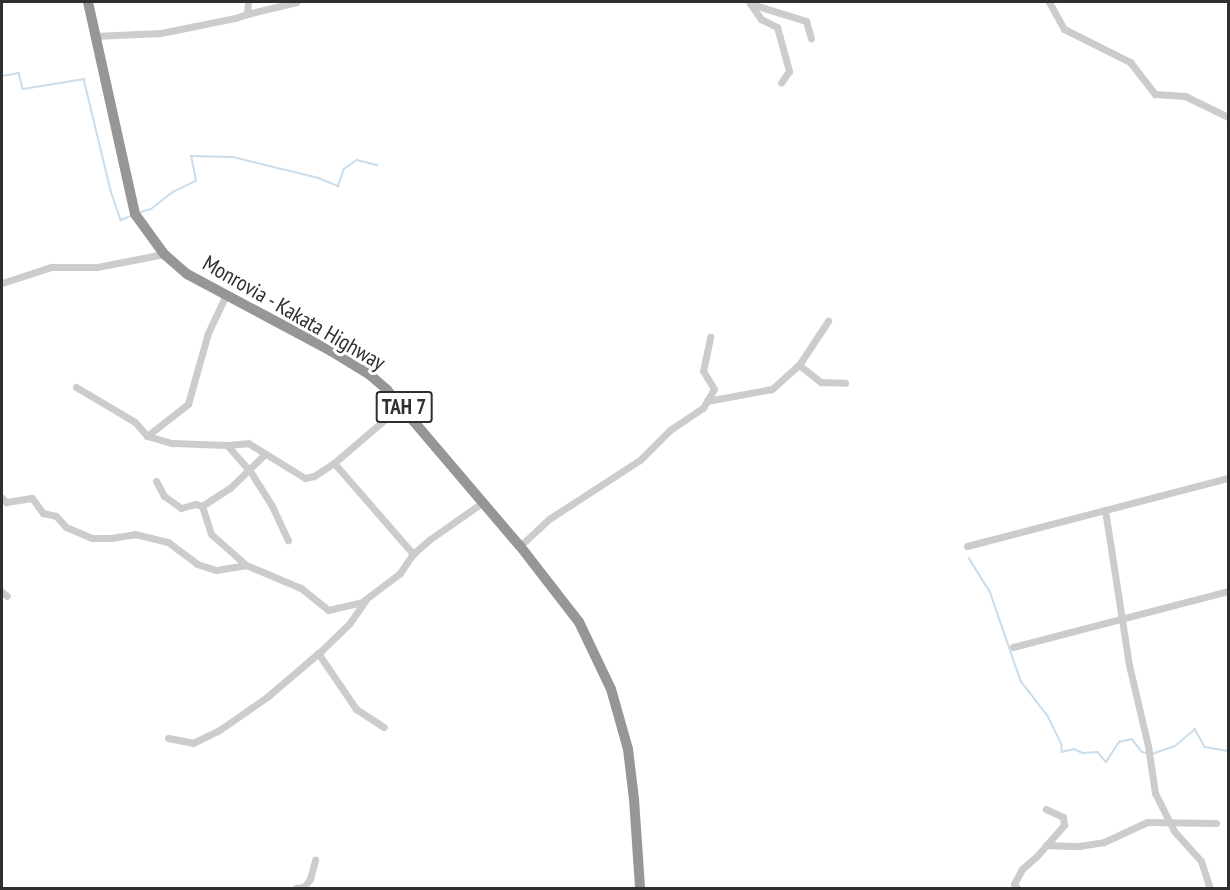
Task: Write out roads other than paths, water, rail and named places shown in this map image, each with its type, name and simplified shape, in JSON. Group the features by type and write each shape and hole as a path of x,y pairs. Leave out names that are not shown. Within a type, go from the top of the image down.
{"highway":[{"name":"Monrovia - Kakata Highway","path":"88,2 135,214 164,254 187,274 370,375 402,405 520,546 579,622 611,689 632,775 640,888"}],"street":[{"path":"248,2 248,14"},
{"path":"94,36 161,33 297,2"},
{"path":"1049,2 1064,28 1130,62 1155,94 1185,96 1228,117"},
{"path":"750,3 806,21 811,38"},
{"path":"750,3 761,19 777,27 789,71 781,83"},
{"path":"2,283 51,267 97,267 164,254"},
{"path":"147,436 188,404 208,333 226,296"},
{"path":"707,401 772,389 799,365 828,321"},
{"path":"520,546 549,519 640,460 670,430 703,408 714,388 703,371 710,337"},
{"path":"799,365 821,382 845,383"},
{"path":"76,387 135,422 147,436 172,443 227,445 248,443 305,477 314,476 334,463 402,405"},
{"path":"227,445 250,471 272,506 288,541"},
{"path":"202,506 250,471 265,454"},
{"path":"334,463 413,554"},
{"path":"967,546 1228,478"},
{"path":"156,481 164,496 181,507 195,504 202,506"},
{"path":"2,498 6,502 32,498 44,513 56,516 66,526 92,538 135,534 168,542 197,564 216,570 246,565"},
{"path":"202,506 211,534 246,565 301,588 328,610 362,602 400,573 413,554 483,502"},
{"path":"1105,510 1121,618 1155,793 1182,842 1201,861 1210,888"},
{"path":"1012,647 1228,591"},
{"path":"168,738 193,743 218,731 267,697 349,624 365,601"},
{"path":"318,653 356,709 384,727"},
{"path":"1017,888 1014,884 1022,869 1064,825 1063,817 1046,809"},
{"path":"1046,845 1088,845 1104,842 1147,822 1216,823"},
{"path":"296,888 304,886 310,879 315,860"}],"waterway":[{"path":"2,76 19,73 23,89 84,79 111,191 121,220 131,216"},
{"path":"141,212 151,209 173,192 196,181 191,156 233,157 319,178 338,186 344,169 357,160 377,165"},
{"path":"969,558 990,591 1021,681 1048,716 1062,745 1062,752 1074,749 1083,753 1098,752 1106,762 1119,742 1132,739 1142,752 1147,753"},
{"path":"1152,754 1175,746 1195,729 1205,747 1228,751"}]}
